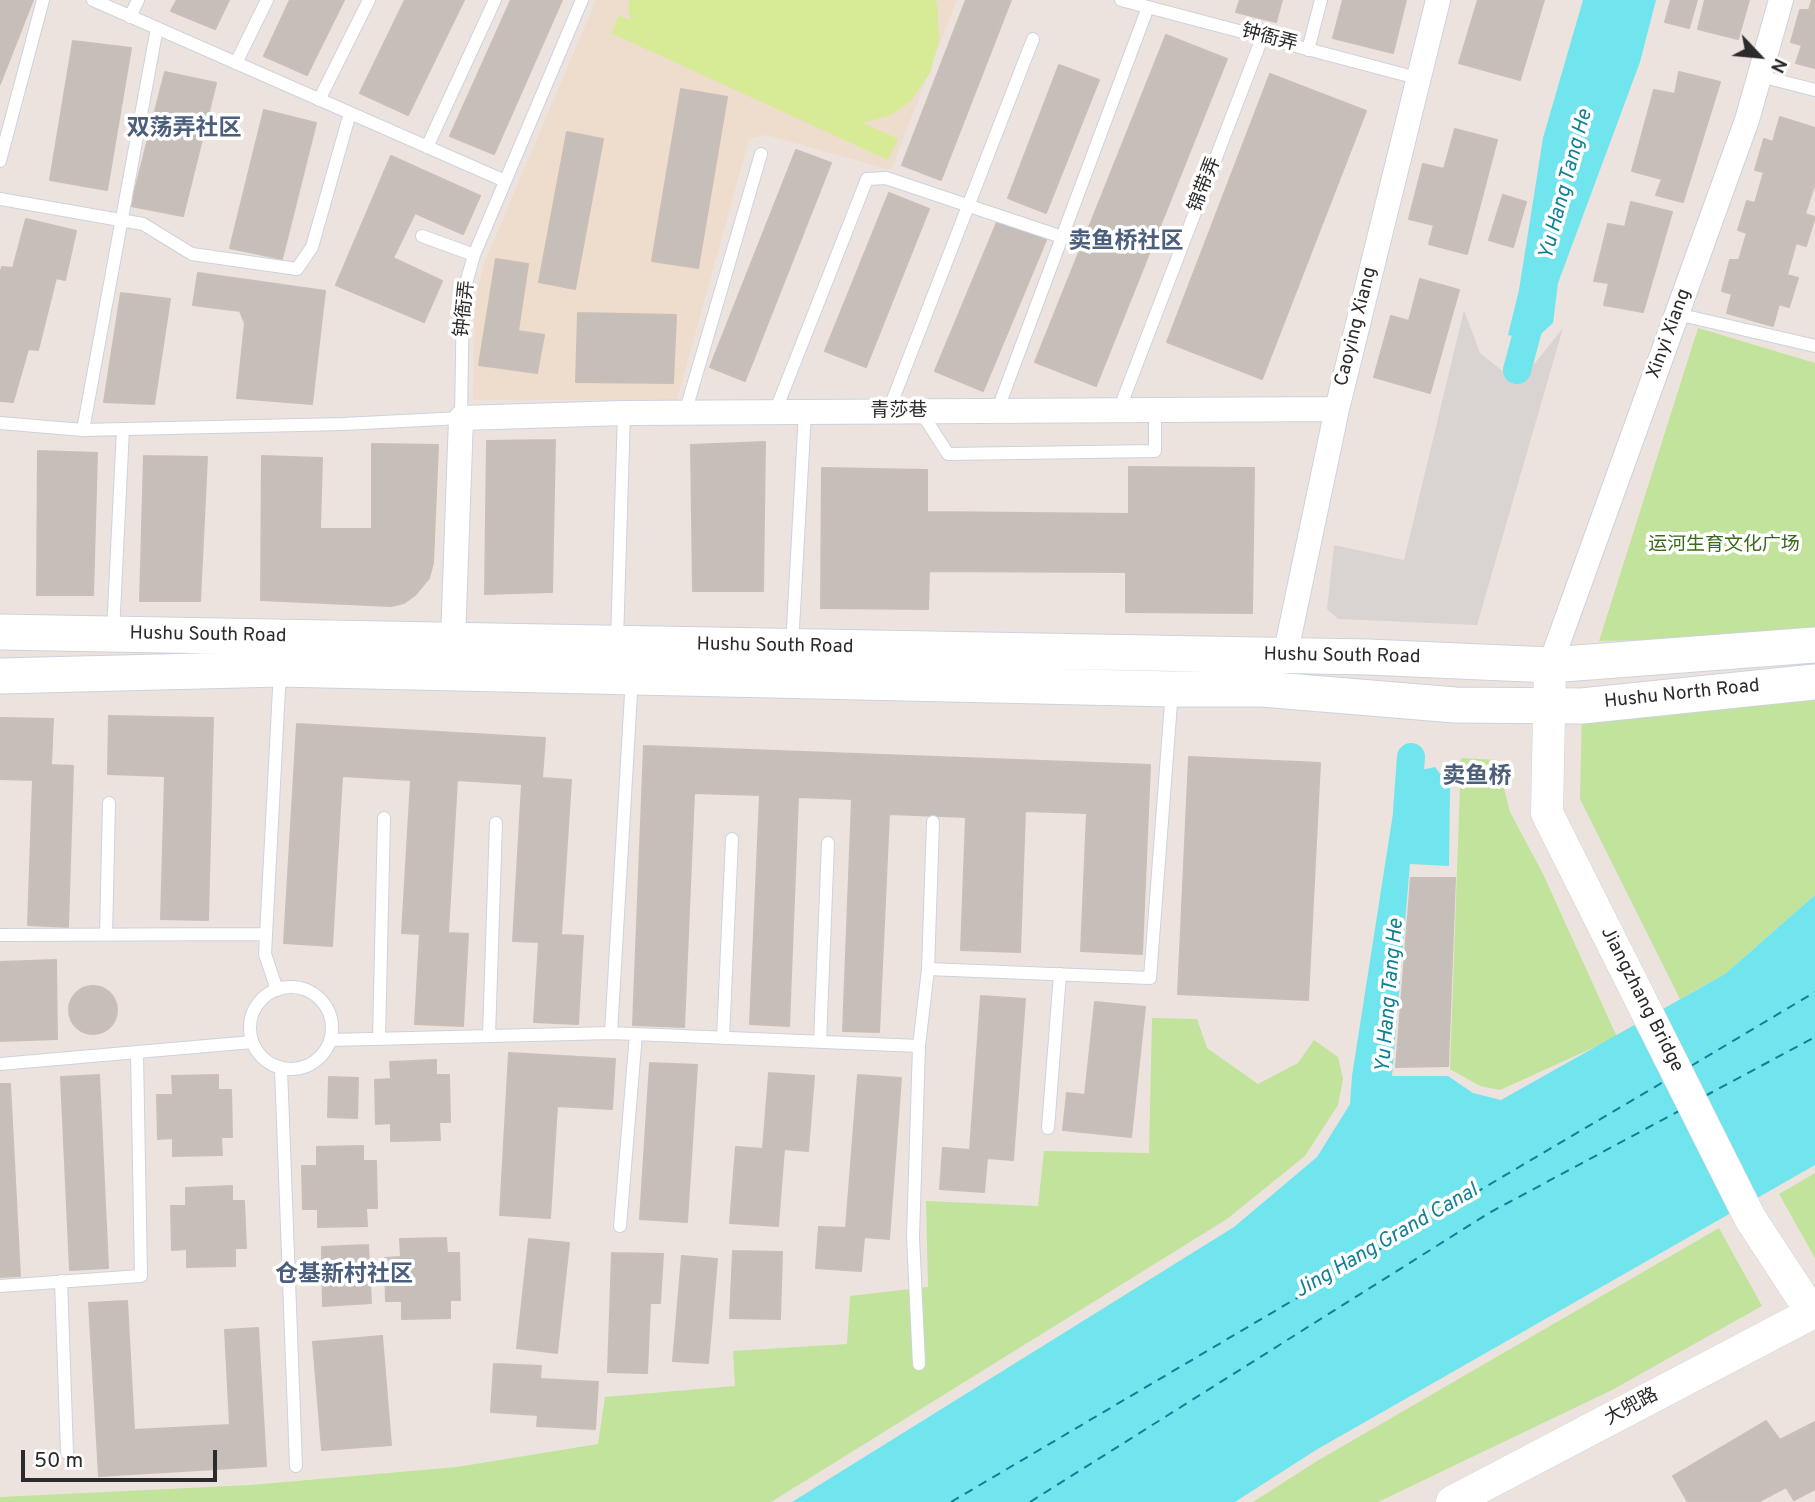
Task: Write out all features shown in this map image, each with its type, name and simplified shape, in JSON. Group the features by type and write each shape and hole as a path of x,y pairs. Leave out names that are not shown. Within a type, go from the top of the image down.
{"main road":[{"name":"Hushu South Road","path":"0,632 1368,656 1550,666"},
{"name":"Hushu North Road","path":"1550,666 1815,645"},
{"name":"Hushu South Road","path":"0,676 281,669 1262,689 1455,705 1548,704"},
{"name":"Hushu North Road","path":"1548,704 1582,706 1815,682"}],"street":[{"name":"Caoying Xiang","path":"1285,656 1337,409 1438,0"},
{"name":"Xinyi Xiang","path":"1550,666 1747,120 1781,0"},
{"name":"青莎巷","path":"461,418 624,413 1337,409"},
{"name":"钟衙弄","path":"453,640 461,418"},
{"name":"Jiangzhang Bridge","path":"1550,666 1547,813 1750,1218 1813,1313"},
{"name":"大兜路","path":"1452,1502 1813,1313"}],"lane":[{"path":"0,161 43,0"},
{"path":"93,0 505,181"},
{"path":"130,17 138,0"},
{"path":"236,63 267,0"},
{"path":"319,100 369,0"},
{"path":"427,147 495,0"},
{"name":"钟衙弄","path":"461,418 463,294 474,255 582,0"},
{"name":"钟衙弄","path":"1121,0 1417,78"},
{"path":"1308,50 1321,0"},
{"path":"997,411 1148,7"},
{"path":"82,430 157,28"},
{"name":"锦带弄","path":"1119,410 1262,38"},
{"path":"888,412 1033,39"},
{"path":"1759,76 1815,90"},
{"path":"0,199 142,224 192,254 297,270 312,247 350,113"},
{"path":"685,413 761,153"},
{"path":"775,412 867,179 886,178 1062,237"},
{"path":"422,236 474,255"},
{"path":"1677,314 1815,346"},
{"path":"921,411 948,454 1155,451 1155,410"},
{"path":"792,647 805,412"},
{"path":"617,643 624,413"},
{"path":"0,423 82,430 342,424 461,418"},
{"path":"113,634 123,429"},
{"path":"277,990 265,954 281,669"},
{"path":"611,1033 632,677"},
{"path":"928,969 1150,978 1172,689"},
{"path":"106,935 109,803"},
{"path":"379,1039 384,818"},
{"path":"919,1364 913,1237 919,1046 928,969 933,822"},
{"path":"489,1036 496,823"},
{"path":"723,1038 732,839"},
{"path":"820,1042 828,843"},
{"path":"0,935 266,934"},
{"path":"1048,1128 1060,974"},
{"path":"290,987 302,988 315,994 324,1003 330,1014 331,1040 317,1061 294,1070 281,1069 259,1054 252,1042 251,1017 265,996 290,987"},
{"path":"331,1040 611,1033 919,1046"},
{"path":"620,1226 636,1034"},
{"path":"0,1064 252,1042"},
{"path":"0,1286 141,1276 137,1052"},
{"path":"281,1069 296,1466"},
{"path":"61,1281 67,1454"}],"shaded area":[{"path":"596,0 957,0 891,170 766,135 749,139 677,400 473,400 475,301 484,263"},
{"path":"1464,310 1480,353 1505,373 1519,371 1535,363 1563,328 1477,625 1338,619 1327,609 1334,545 1404,560"}],"green space":[{"path":"630,0 935,0 939,40 930,73 911,101 891,115 863,123 898,139 888,160 611,33 619,16 631,20 628,10"},
{"name":"运河生育文化广场","path":"1698,328 1815,363 1815,636 1599,641"},
{"path":"1815,682 1815,895 1725,974 1680,999 1580,799 1582,706"},
{"path":"1461,758 1497,760 1510,812 1543,874 1617,1037 1500,1090 1480,1086 1450,1069"},
{"path":"1152,1018 1197,1019 1207,1048 1258,1084 1298,1063 1314,1040 1338,1057 1343,1079 1338,1105 1305,1156 1227,1219 771,1502 0,1502 0,1497 251,1485 457,1467 598,1444 605,1397 735,1386 733,1351 847,1344 850,1296 928,1287 926,1201 1038,1206 1044,1151 1149,1153"},
{"path":"1815,1173 1815,1258 1779,1194"},
{"path":"1719,1228 1762,1306 1612,1390 1378,1502 1253,1502 1317,1461"}],"water":[{"path":"1583,0 1656,0 1640,62 1558,283 1553,323 1533,341 1508,335 1519,290 1543,138"},
{"name":"Jing Hang Grand Canal","path":"1435,767 1450,787 1449,866 1410,864 1392,1076 1448,1076 1473,1093 1501,1100 1725,974 1815,895 1815,1165 1316,1450 1235,1502 792,1502 1234,1227 1317,1157 1350,1104 1352,1076 1399,775"}],"building":[{"path":"0,0 33,0 0,84"},
{"path":"177,0 229,0 215,29 171,11"},
{"path":"290,0 344,0 307,75 264,56"},
{"path":"405,0 464,0 408,115 360,93"},
{"path":"511,0 562,0 494,154 450,136"},
{"path":"966,0 1011,0 941,180 902,165"},
{"path":"1240,0 1282,0 1276,22 1236,12"},
{"path":"1343,0 1406,0 1393,53 1333,38"},
{"path":"1478,0 1544,0 1520,80 1459,63"},
{"path":"1671,0 1697,0 1689,28 1665,22"},
{"path":"1705,0 1749,0 1738,39 1698,29"},
{"path":"1812,0 1815,0 1815,68 1796,63 1802,45 1791,42 1800,10 1809,10"},
{"path":"1166,35 1227,59 1096,386 1035,362"},
{"path":"73,41 131,48 107,190 50,180"},
{"path":"1059,65 1099,80 1046,213 1008,198"},
{"path":"165,72 216,83 183,216 131,206"},
{"path":"1679,72 1720,82 1683,202 1656,195 1662,179 1632,171 1654,90 1675,94"},
{"path":"1270,74 1366,111 1262,379 1167,342"},
{"path":"681,89 727,97 698,268 652,261"},
{"path":"264,110 316,123 282,259 230,248"},
{"path":"1780,117 1815,128 1815,183 1805,214 1815,217 1806,246 1796,243 1787,275 1798,278 1789,307 1779,304 1773,326 1727,313 1732,294 1722,291 1730,260 1739,260 1747,233 1738,230 1747,201 1755,203 1764,172 1755,170 1764,139 1773,142"},
{"path":"1455,129 1497,140 1467,254 1429,244 1434,225 1409,219 1423,164 1444,169"},
{"path":"567,132 603,139 575,289 539,282"},
{"path":"796,150 831,163 745,381 710,367"},
{"path":"391,156 480,196 463,234 415,213 393,258 442,281 424,322 336,285"},
{"path":"889,193 929,209 866,367 825,351"},
{"path":"1503,195 1526,202 1513,247 1489,240"},
{"path":"1631,202 1672,212 1643,312 1604,305 1609,283 1594,281 1608,224 1625,227"},
{"path":"26,219 76,231 65,280 56,278 38,350 28,349 13,402 0,401 0,274 2,267 13,268"},
{"path":"998,220 1046,240 983,391 935,371"},
{"path":"496,259 528,264 518,331 544,335 537,373 479,365"},
{"path":"198,273 325,291 312,404 237,398 245,323 240,311 193,305"},
{"path":"1420,279 1459,290 1430,393 1374,377 1391,316 1409,321"},
{"path":"121,293 170,299 154,404 104,402"},
{"path":"578,313 676,315 673,383 576,382"},
{"path":"555,440 552,592 485,594 487,441"},
{"path":"765,442 763,591 693,591 691,445"},
{"path":"372,444 438,445 433,563 429,578 415,595 404,603 391,606 261,600 262,456 322,458 320,529 372,529"},
{"path":"38,451 97,453 93,595 37,595"},
{"path":"144,456 207,457 200,601 140,601"},
{"path":"1129,467 1254,468 1252,613 1126,612 1126,572 929,571 928,609 821,608 822,468 927,470 927,512 1129,514"},
{"path":"109,716 213,718 208,920 161,919 165,776 108,774"},
{"path":"0,718 53,719 51,765 73,766 68,927 28,925 33,780 0,779"},
{"path":"297,724 545,738 542,778 571,780 561,935 583,936 578,1024 534,1022 539,942 513,941 522,784 457,780 448,933 468,934 463,1026 415,1024 420,934 402,933 411,780 342,776 332,946 284,943"},
{"path":"644,746 1150,765 1142,954 1081,951 1087,813 1025,811 1020,952 961,950 966,817 889,814 879,1032 843,1031 852,799 798,797 789,1026 750,1024 760,795 694,793 684,1027 633,1025"},
{"path":"1189,757 1320,763 1308,1000 1178,994"},
{"path":"1411,878 1455,878 1448,1066 1396,1067"},
{"path":"56,960 57,1039 0,1041 0,962"},
{"path":"93,986 110,993 117,1010 110,1027 93,1034 76,1027 69,1010 76,993"},
{"path":"981,996 1025,999 1013,1160 987,1158 984,1192 940,1189 943,1148 970,1150"},
{"path":"1095,1002 1145,1007 1131,1137 1063,1130 1067,1093 1085,1095"},
{"path":"509,1053 615,1059 612,1109 557,1106 550,1218 500,1215"},
{"path":"436,1060 436,1075 449,1075 450,1122 439,1122 440,1140 391,1141 391,1123 376,1124 375,1080 391,1079 390,1062"},
{"path":"650,1063 697,1065 687,1222 640,1219"},
{"path":"769,1073 814,1076 808,1151 784,1149 778,1226 730,1223 736,1147 763,1149"},
{"path":"99,1075 108,1268 70,1270 61,1077"},
{"path":"218,1075 218,1090 231,1090 232,1137 221,1137 222,1155 173,1156 173,1138 158,1139 157,1095 173,1095 172,1076"},
{"path":"858,1075 901,1078 889,1239 864,1237 861,1271 816,1268 819,1227 846,1228"},
{"path":"329,1077 358,1078 357,1118 328,1117"},
{"path":"0,1084 10,1084 20,1276 0,1277"},
{"path":"363,1146 363,1161 376,1161 377,1208 366,1208 367,1226 318,1227 318,1209 303,1209 302,1166 317,1166 317,1147"},
{"path":"232,1186 232,1201 244,1201 246,1248 235,1248 235,1266 187,1267 187,1249 172,1250 171,1206 186,1206 186,1188"},
{"path":"446,1238 447,1253 459,1253 460,1300 450,1300 450,1318 402,1319 402,1301 386,1301 385,1258 401,1257 400,1239"},
{"path":"529,1239 569,1243 557,1353 517,1348"},
{"path":"368,1245 371,1303 323,1306 322,1247"},
{"path":"733,1251 782,1252 780,1319 730,1318"},
{"path":"612,1253 663,1254 660,1303 650,1303 647,1373 608,1372"},
{"path":"682,1256 717,1259 708,1363 673,1361"},
{"path":"127,1301 134,1430 230,1425 225,1330 258,1328 266,1466 99,1476 89,1303"},
{"path":"382,1336 391,1445 322,1450 313,1342"},
{"path":"494,1364 541,1366 540,1379 598,1382 595,1429 537,1426 538,1415 491,1412"},
{"path":"1766,1421 1780,1440 1815,1422 1815,1489 1794,1500 1786,1487 1758,1502 1688,1502 1673,1476"}],"waterway":[{"name":"Yu Hang Tang He","path":"1517,370 1535,304"},
{"name":"Yu Hang Tang He","path":"1407,810 1411,757"}],"ferry route":[{"path":"1691,1066 1815,992"},
{"path":"1705,1096 1815,1037"},
{"path":"951,1502 1665,1081"},
{"path":"1030,1502 1489,1213 1679,1111"}],"district":[{"name":"双荡弄社区","path":"184,130"},
{"name":"卖鱼桥社区","path":"1126,243"},
{"name":"卖鱼桥","path":"1477,778"},
{"name":"仓基新村社区","path":"344,1276"}]}
